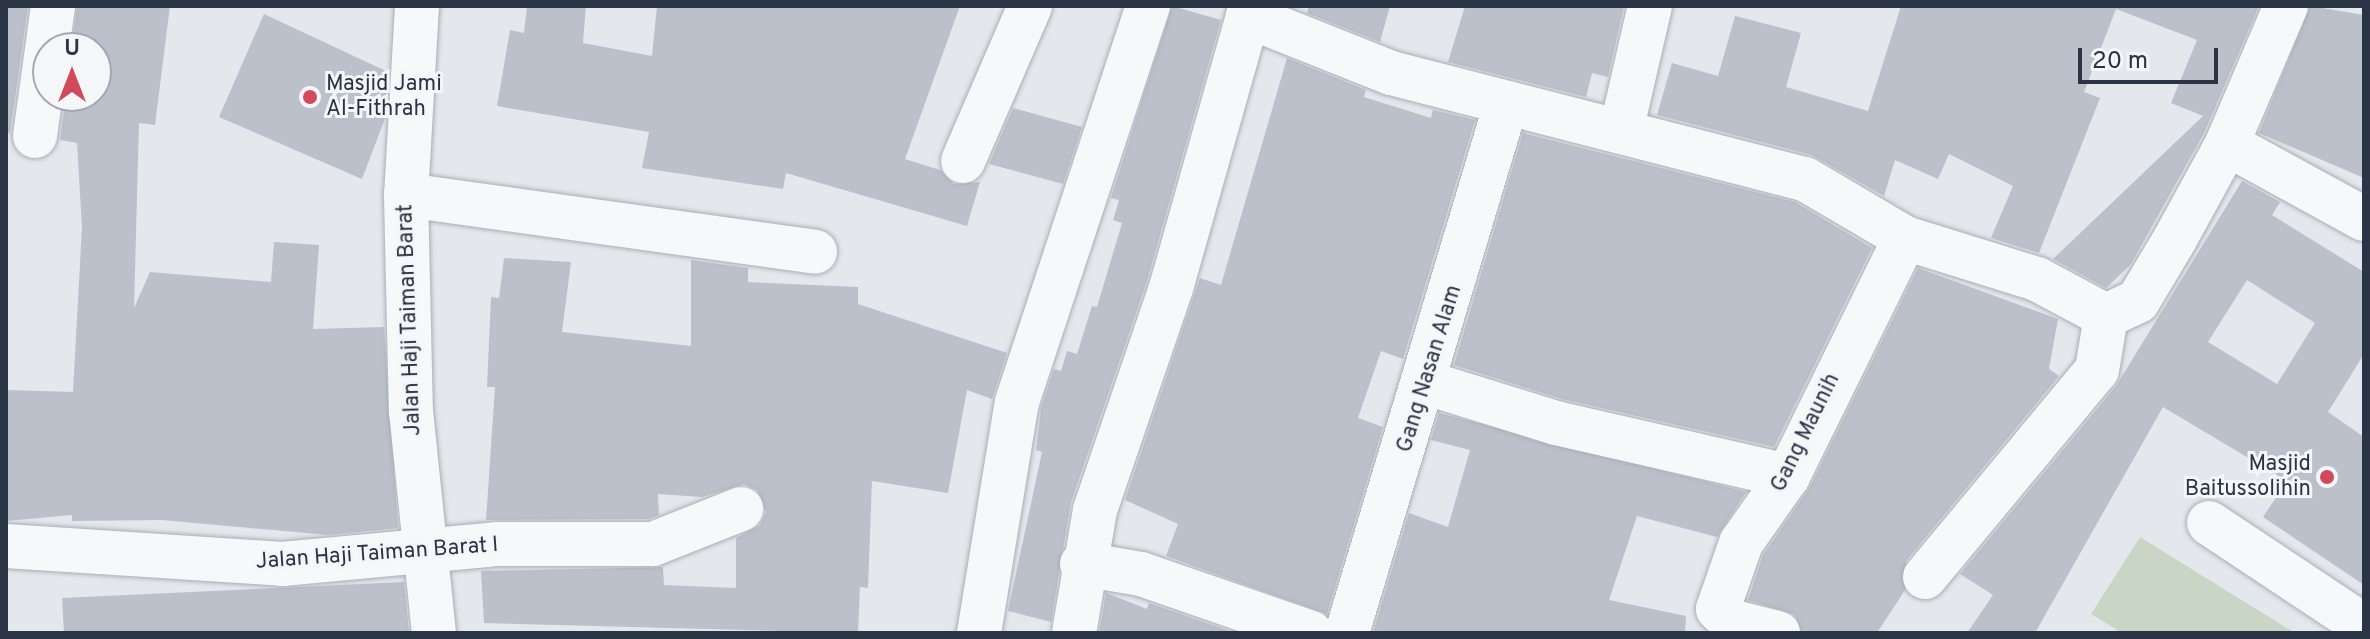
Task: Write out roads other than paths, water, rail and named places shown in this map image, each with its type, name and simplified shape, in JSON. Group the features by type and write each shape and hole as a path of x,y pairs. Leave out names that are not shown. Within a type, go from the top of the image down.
{"street":[{"path":"35,136 53,6"},
{"name":"Jalan Haji Taiman Barat","path":"417,6 406,195 423,549 434,633"},
{"path":"963,161 1030,6"},
{"path":"979,633 1017,402 1148,6"},
{"path":"1622,127 1650,6"},
{"path":"2106,316 2138,301 2227,144 2286,6"},
{"path":"1074,633 1082,564 1250,11 1391,73 1506,104 1622,127 1805,179 1905,238 2037,279 2106,316"},
{"name":"Gang Nasan Alam","path":"1347,633 1427,383 1506,104"},
{"path":"2227,144 2364,219"},
{"path":"406,195 815,252"},
{"name":"Gang Maunih","path":"1778,633 1730,621 1718,609 1741,543 1788,476 1905,238"},
{"path":"1925,577 2088,382 2101,357 2106,316"},
{"path":"1427,383 1556,423 1788,476"},
{"name":"Jalan Haji Taiman Barat I","path":"6,546 267,564 423,549 653,544 741,509"},
{"path":"2209,523 2364,626"},
{"path":"1082,564 1141,574 1311,633"}],"place":[{"name":"Masjid Jami Al-Fithrah","path":"310,97"},
{"name":"Masjid Baitussolihin","path":"2327,477"}]}
